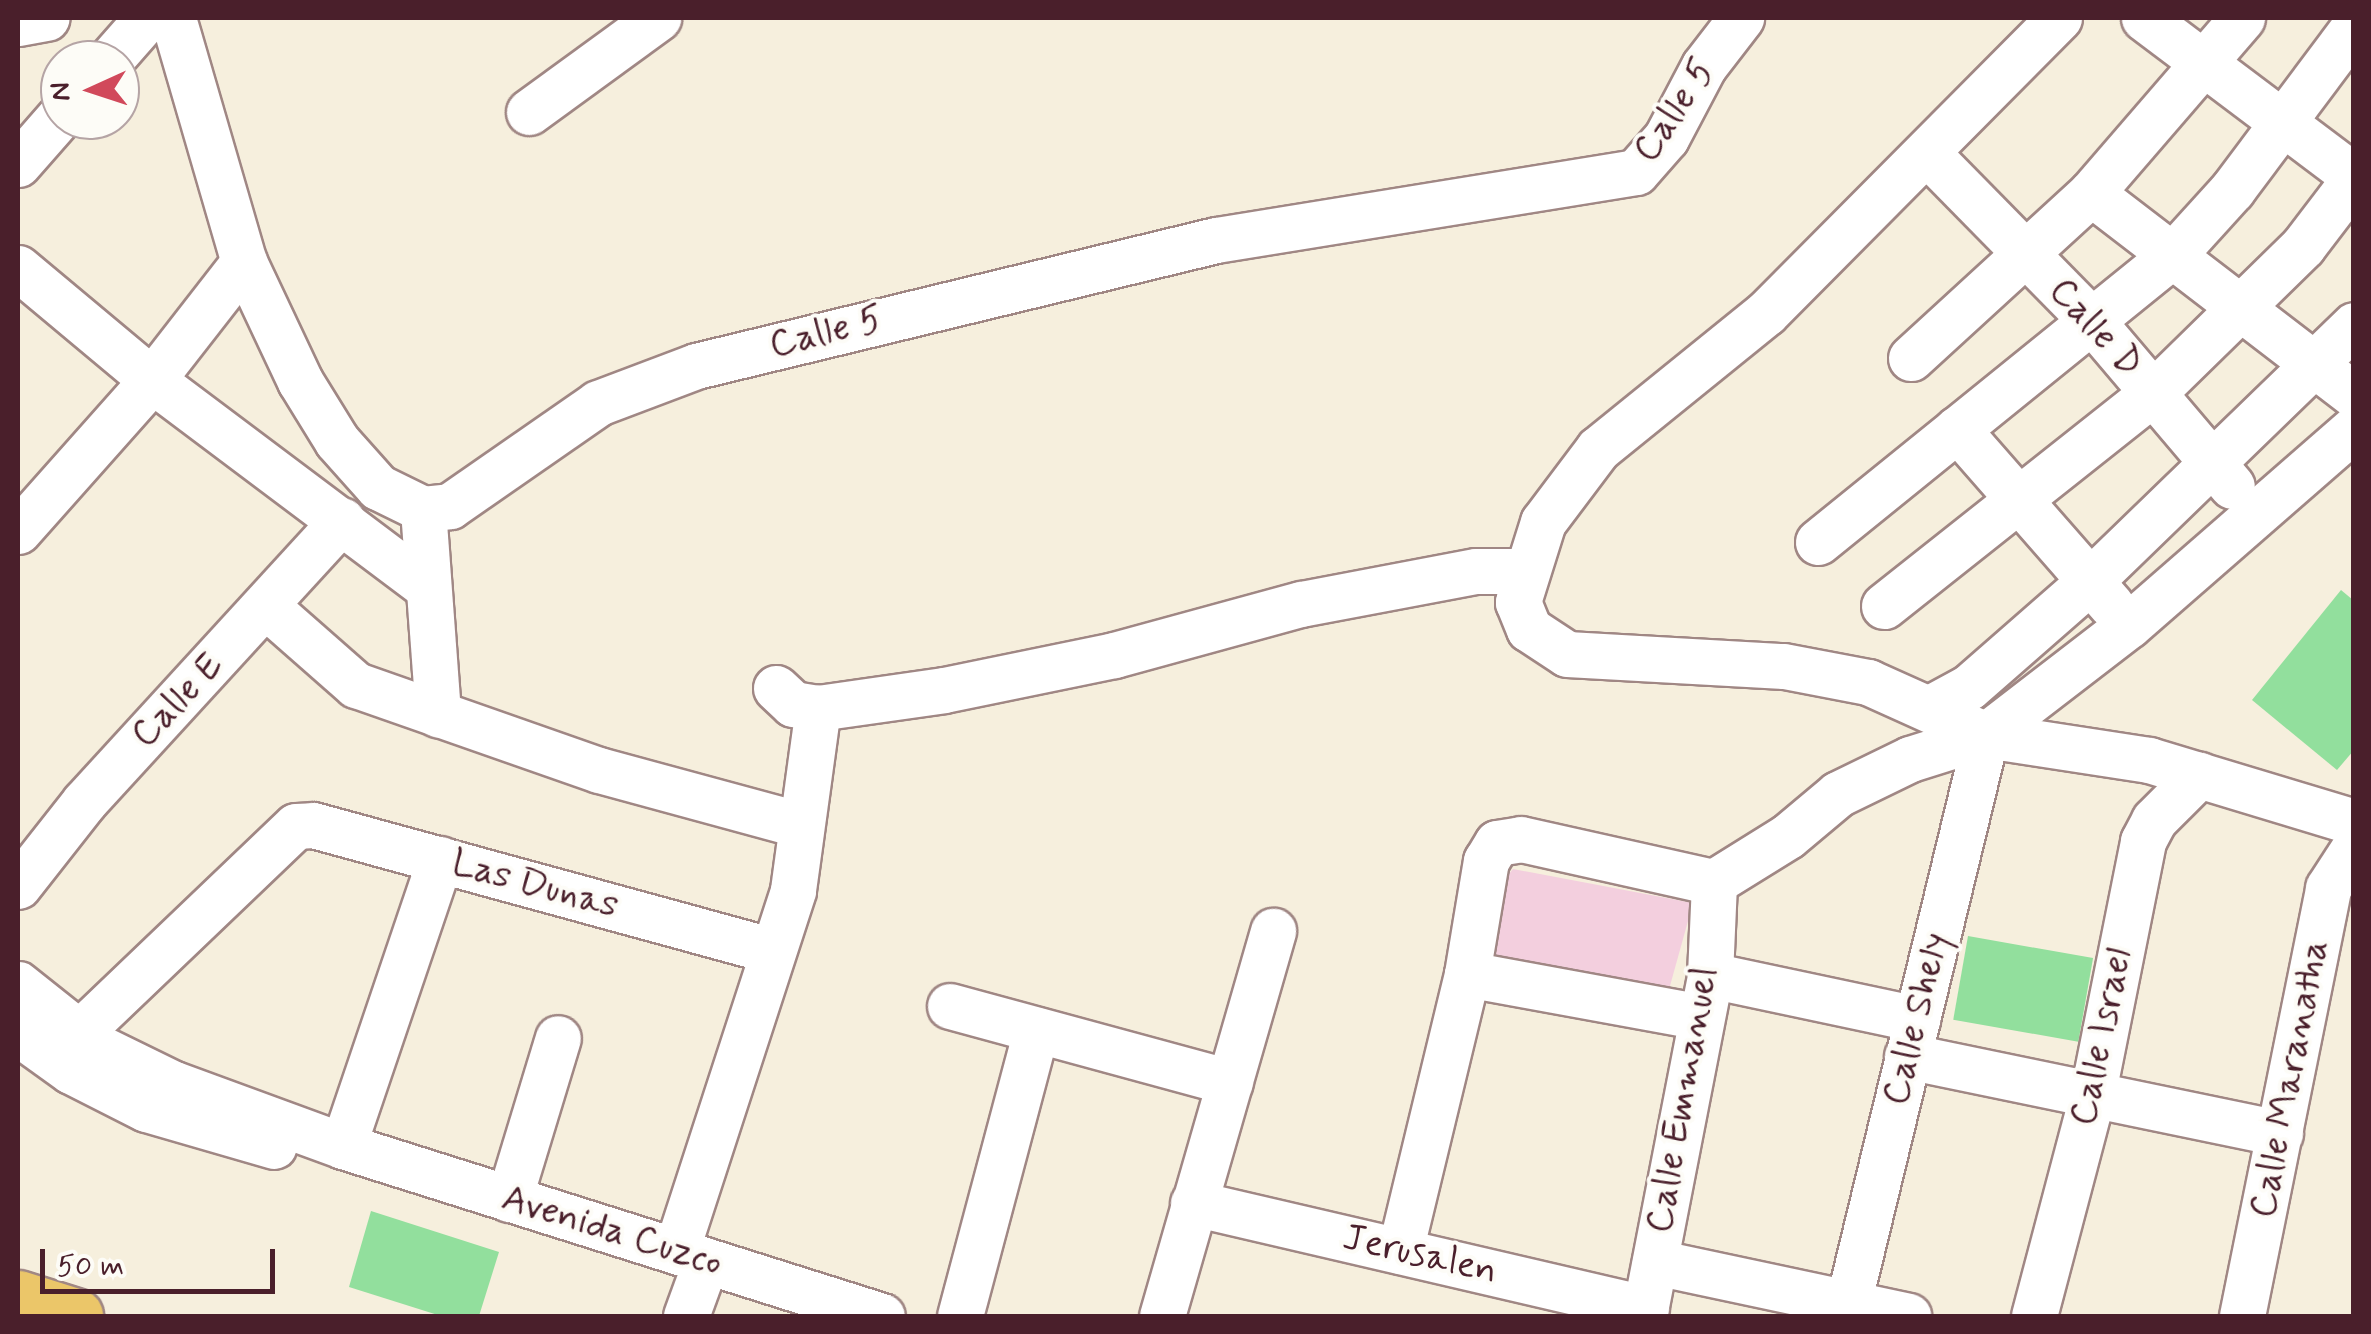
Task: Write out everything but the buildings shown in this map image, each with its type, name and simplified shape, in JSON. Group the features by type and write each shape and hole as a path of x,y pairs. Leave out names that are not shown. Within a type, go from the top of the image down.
{"highway":[{"path":"18,1298 74,1316"}],"street":[{"path":"18,23 47,18"},
{"path":"128,40 148,18"},
{"path":"174,18 244,262 300,381 336,441 378,487 423,509 438,714"},
{"name":"Calle 5","path":"423,509 450,506 598,403 696,366 1216,240 1636,172 1666,138 1704,66 1742,18"},
{"path":"2059,18 1766,313 1598,448 1543,522 1523,571 1518,602 1529,629 1568,654 1784,666 1868,682 1986,735 2199,774 2354,822"},
{"path":"1884,606 2019,503 2152,393 2243,309 2354,178 2204,68 2144,18"},
{"path":"1911,358 2028,256 2091,193 2204,68 2242,18"},
{"path":"529,112 653,19"},
{"path":"1818,542 2172,256 2282,124 2354,27"},
{"path":"18,164 40,139"},
{"name":"Calle D","path":"1928,154 2092,322 2253,510"},
{"path":"2091,193 2354,395"},
{"path":"18,532 152,380 244,262"},
{"path":"18,268 152,380 428,586"},
{"path":"1930,708 1969,687 2090,581 2354,326"},
{"path":"1957,429 2129,625"},
{"path":"1400,1251 1467,974 1486,861 1498,843 1521,840 1714,882 1788,836 1838,794 1910,759 1986,735 2129,625 2253,510 2354,429"},
{"name":"Calle E","path":"18,886 129,751 342,520"},
{"path":"776,688 792,704 818,708 1114,655 1301,604 1476,571 1523,571"},
{"path":"266,606 356,686 599,770 801,825"},
{"path":"686,1316 691,1256 773,951 794,890 818,708"},
{"name":"Calle Shely","path":"1848,1304 1986,735"},
{"name":"Calle Israel","path":"2034,1316 2093,1092 2143,841 2154,820 2199,774"},
{"name":"Las Dunas","path":"78,1034 296,826 440,860 773,951"},
{"name":"Calle Maranatha","path":"2242,1316 2328,888 2354,848"},
{"path":"343,1146 440,860"},
{"name":"Calle Emmanuel","path":"1645,1312 1705,996 1714,882"},
{"path":"1162,1316 1273,931"},
{"path":"1467,974 1705,996 1912,1038 2093,1092 2280,1133"},
{"name":"Avenida Cuzco","path":"18,984 78,1034 144,1072 343,1146 882,1316"},
{"path":"950,1006 1230,1082"},
{"path":"960,1316 1036,1030"},
{"name":"Avenida Cuzco","path":"18,1033 84,1078 188,1125 306,1151 343,1146"},
{"path":"509,1199 558,1038"},
{"name":"Jerusalen","path":"1193,1203 1645,1312"},
{"path":"1654,1262 1908,1316"}],"shaded area":[{"path":"1513,869 1693,903 1668,993 1490,956 1504,880"}],"green space":[{"path":"2341,590 2353,600 2354,750 2337,770 2252,700"},
{"path":"1968,936 2093,958 2078,1042 1953,1020"},
{"path":"371,1211 499,1252 479,1316 441,1316 349,1287"}]}
